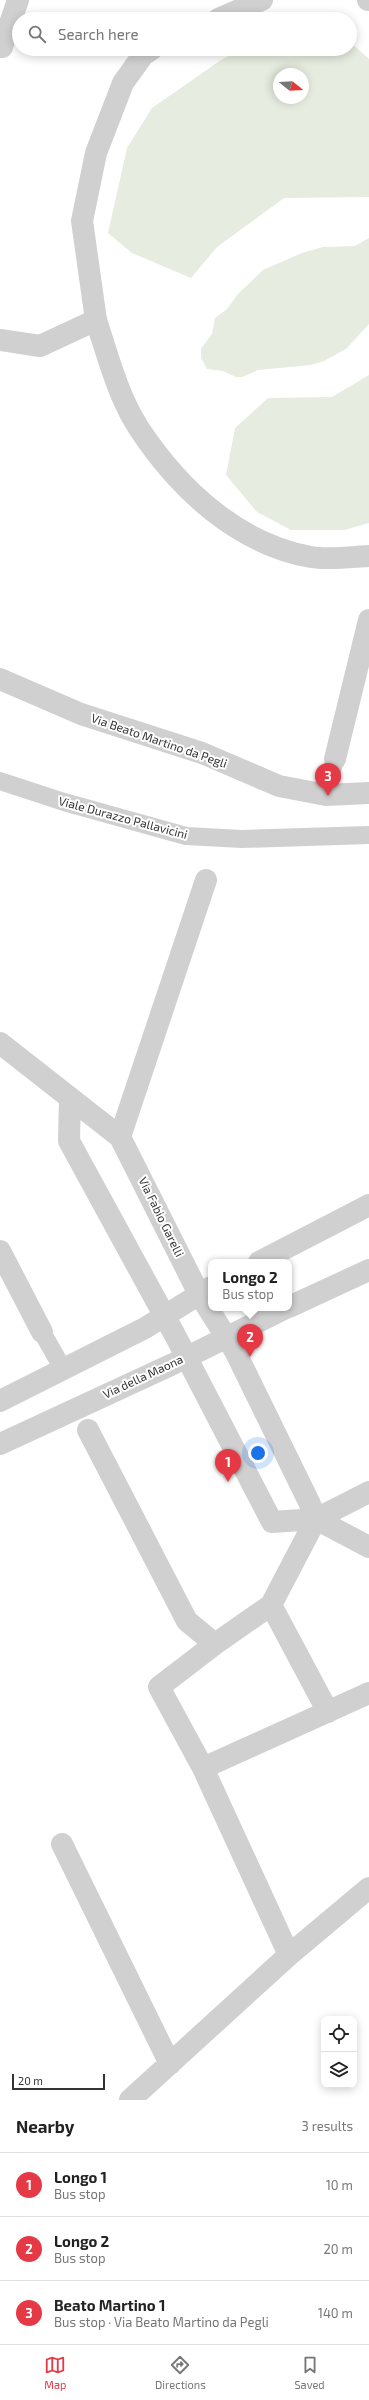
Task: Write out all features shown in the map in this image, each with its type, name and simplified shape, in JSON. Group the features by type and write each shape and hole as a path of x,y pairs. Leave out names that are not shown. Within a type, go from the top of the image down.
{"street":[{"path":"14,12 18,0"},
{"path":"234,12 262,0"},
{"path":"0,46 2,47 12,18"},
{"path":"142,56 123,83 96,153 82,221 96,320 119,388 140,429 177,476 200,501 228,523 271,546 312,557 369,556"},
{"path":"0,340 40,346 96,320"},
{"path":"326,795 369,620"},
{"name":"Via Beato Martino da Pegli","path":"0,679 81,714 202,753 279,786 326,795 369,793"},
{"name":"Viale Durazzo Pallavicini","path":"0,780 64,802 186,836 242,839 369,834"},
{"path":"120,1137 206,880"},
{"name":"Via Fabio Garelli","path":"0,1043 120,1137 205,1290"},
{"path":"70,1098 69,1141 176,1337 272,1522 316,1519 369,1492"},
{"path":"265,1259 369,1205"},
{"path":"0,1251 63,1369"},
{"path":"292,1306 369,1270"},
{"path":"0,1401 145,1328 205,1290"},
{"name":"Via Fabio Garelli","path":"215,1311 316,1519"},
{"name":"Via della Maona","path":"0,1444 186,1357 231,1344 281,1311"},
{"path":"78,1408 187,1621 215,1644"},
{"path":"316,1519 369,1547"},
{"path":"289,1955 203,1768 159,1687 215,1644 271,1605 316,1519"},
{"path":"271,1605 328,1712"},
{"path":"203,1768 369,1693"},
{"path":"62,1844 170,2064"},
{"path":"130,2100 289,1955 369,1888"}],"shaded area":[{"path":"357,48 369,59 369,197 284,198 217,247 191,278 132,253 108,233 127,148 152,108 229,56 357,56"},
{"path":"369,238 369,324 346,349 324,361 311,365 258,370 242,377 236,377 223,371 207,369 201,358 201,349 212,334 215,318 227,309 238,294 263,270 302,253 323,247 355,246"},
{"path":"369,375 369,523 344,530 291,530 257,512 226,475 235,428 268,398 332,397"}],"place":[{"name":"Beato Martino 1","path":"328,796"},
{"name":"Longo 2","path":"250,1357"},
{"name":"Longo 1","path":"228,1482"}]}
